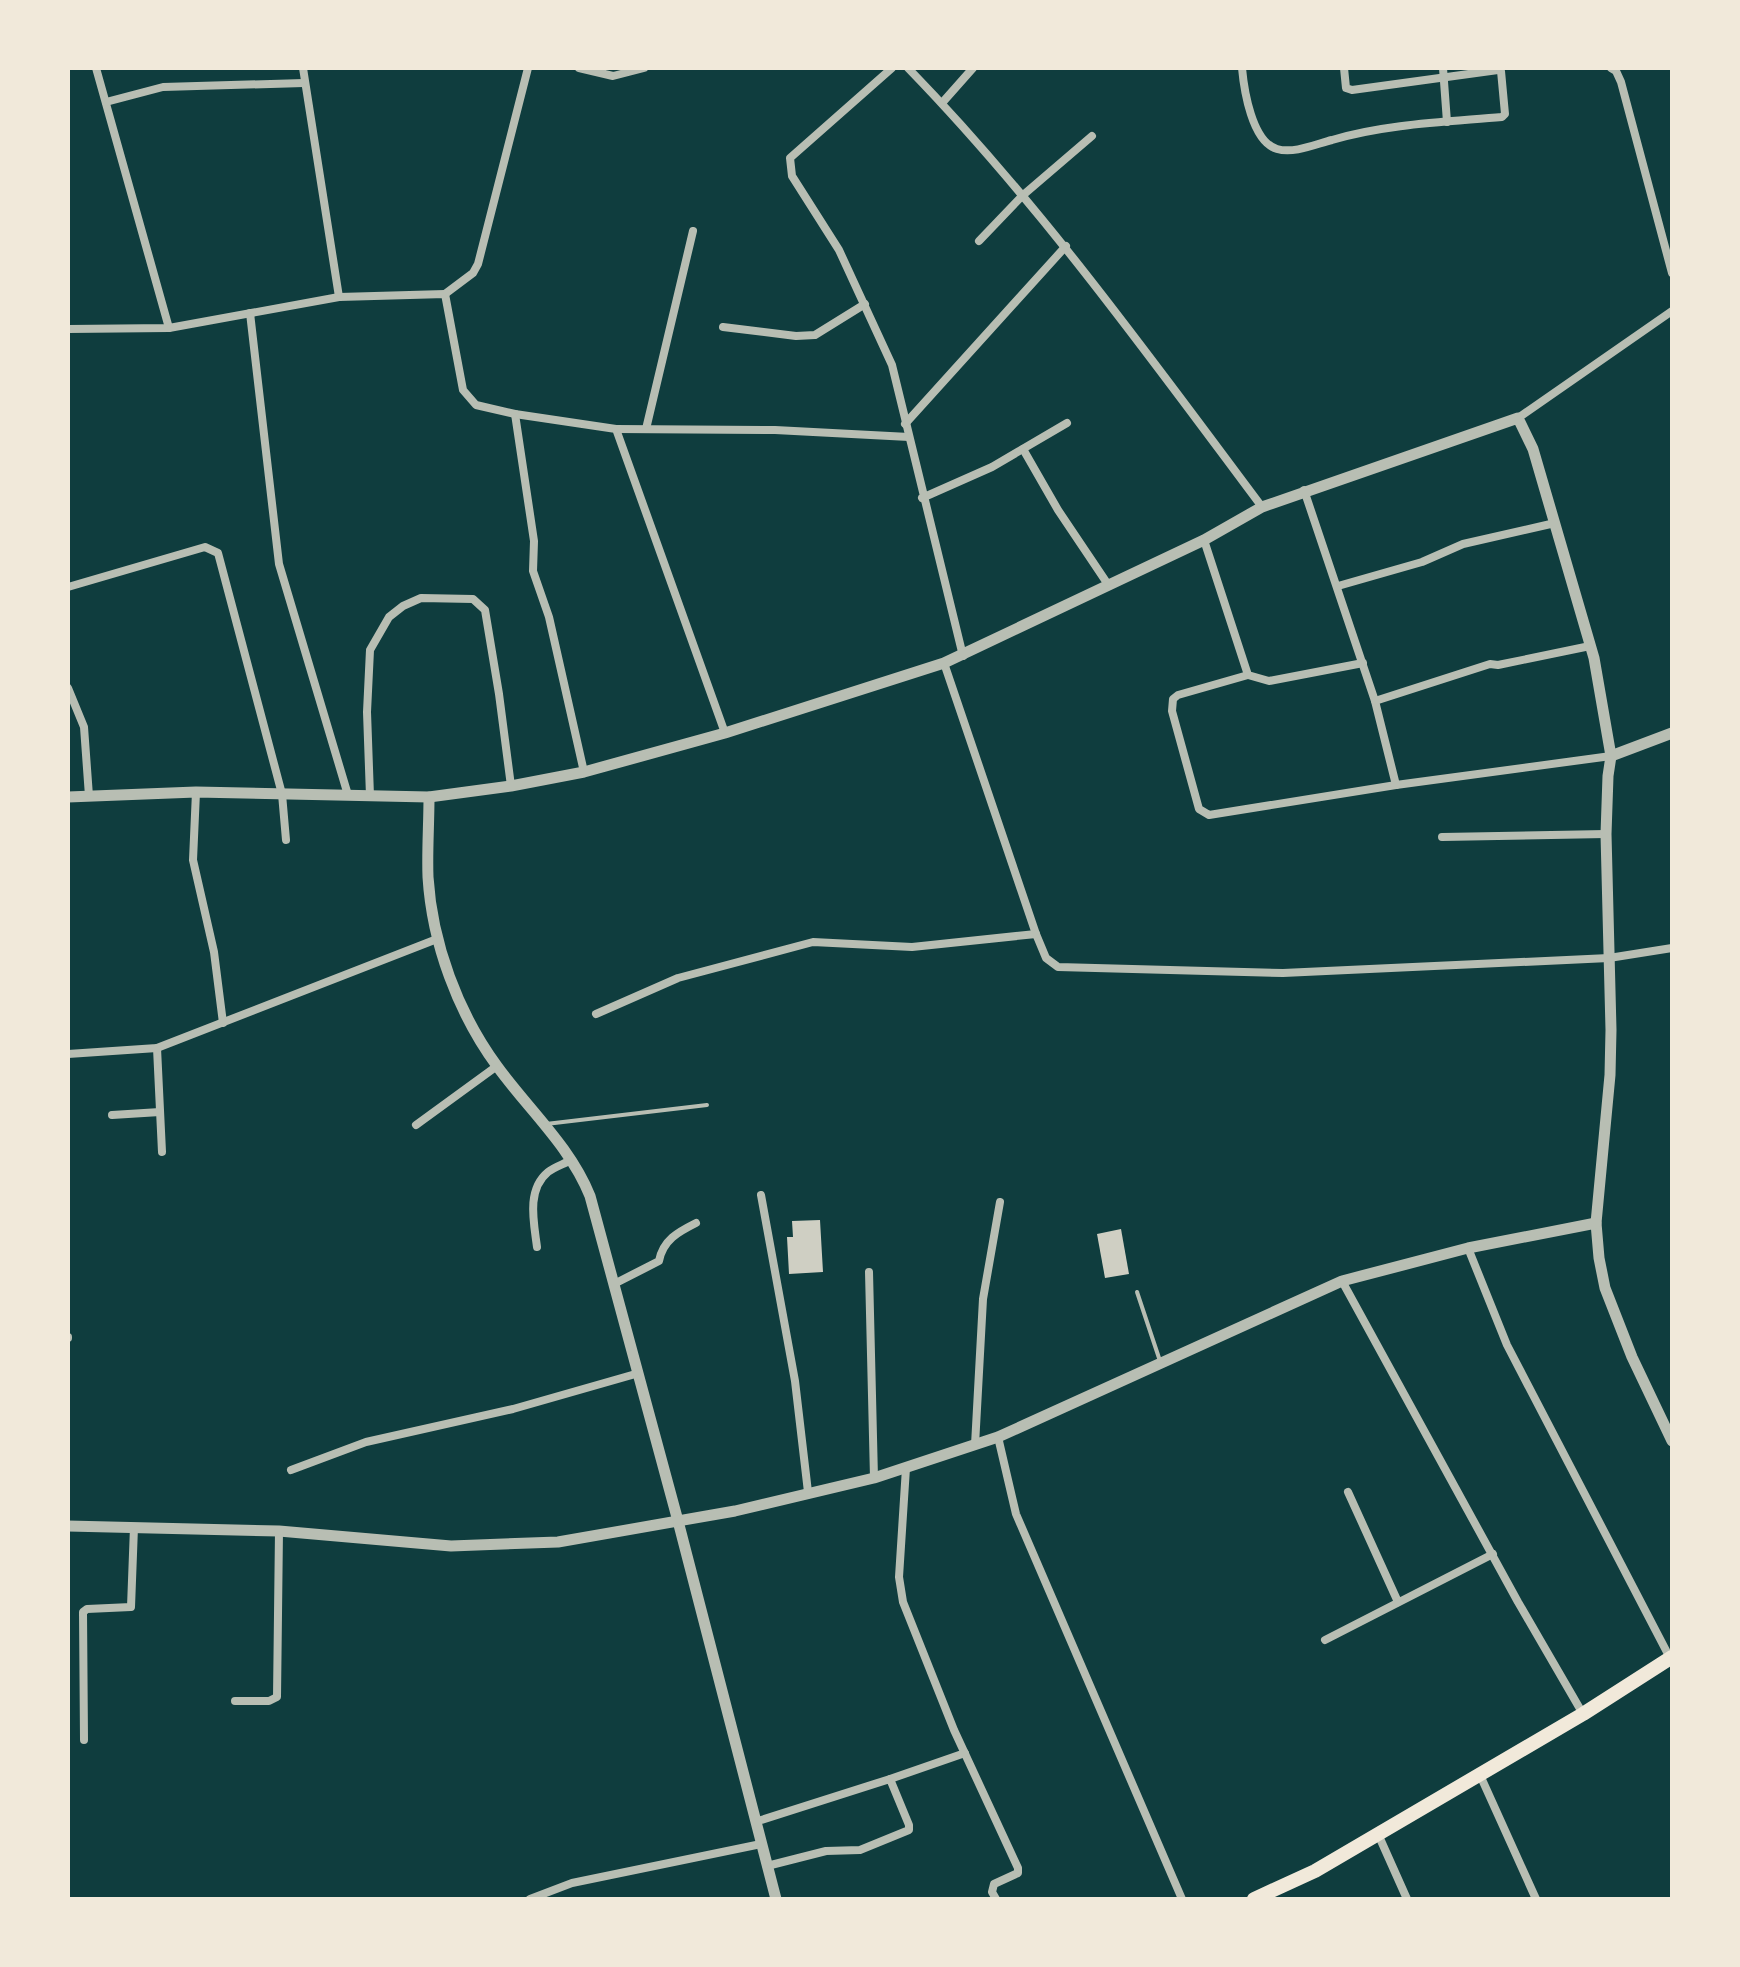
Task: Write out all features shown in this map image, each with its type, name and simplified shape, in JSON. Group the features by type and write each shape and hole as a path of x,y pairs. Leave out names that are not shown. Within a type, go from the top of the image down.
{"highway":[{"path":"1254,1899 1315,1871 1583,1714 1671,1657"}],"street":[{"path":"96,68 169,328"},
{"path":"303,68 339,297"},
{"path":"68,329 169,328 339,297 445,294 473,273 478,264 528,68"},
{"path":"579,68 613,76 644,68"},
{"path":"892,68 790,158 792,176 839,250 894,372 922,498 963,656"},
{"path":"908,68 1066,246 1262,507"},
{"path":"942,103 973,68"},
{"path":"1242,68 1247,103 1258,130 1266,142 1277,149 1447,122 1502,117 1505,114 1500,71 1443,73 1352,90 1346,88 1344,68"},
{"path":"1611,68 1621,82 1672,273"},
{"path":"1443,73 1447,122"},
{"path":"106,102 163,87 304,83"},
{"path":"979,241 1022,196 1092,136"},
{"path":"646,429 693,231"},
{"path":"905,424 1066,246"},
{"path":"445,294 463,390 476,405 616,429 775,430 909,437"},
{"path":"723,327 796,336 815,335 865,304"},
{"path":"68,797 196,792 429,797 584,772 725,733 963,656 1204,540 1262,507 1518,418 1672,311"},
{"path":"250,313 279,564 348,795"},
{"path":"515,414 534,541 533,571 549,617 584,772"},
{"path":"1518,418 1533,449 1590,646 1611,756 1606,834 1610,1075 1596,1223 1599,1258 1605,1288 1632,1357 1672,1441"},
{"path":"922,498 992,467 1067,423"},
{"path":"616,429 725,733"},
{"path":"1023,449 1058,510 1109,586"},
{"path":"1304,490 1375,701 1396,785"},
{"path":"1338,586 1422,562 1463,544 1555,523"},
{"path":"1204,540 1248,675"},
{"path":"68,587 205,547 213,548 218,553 282,794 286,840"},
{"path":"370,796 367,712 370,650 389,617 421,598 473,599 485,610 511,786"},
{"path":"1375,701 1490,664 1498,665 1590,646"},
{"path":"944,663 1036,934 1046,958 1058,967 1283,973 1609,958 1672,948"},
{"path":"1363,663 1269,681 1248,675 1173,699 1172,711 1203,813 1219,816 1396,785 1611,756 1672,733"},
{"path":"68,688 84,727 89,796"},
{"path":"196,792 193,860 214,952 223,1023"},
{"path":"429,797 428,879 437,939 459,998 497,1066 571,1160 590,1196 776,1899"},
{"path":"1442,837 1606,834"},
{"path":"596,1014 678,978 813,942 912,947 1036,934"},
{"path":"68,1054 157,1048 437,939"},
{"path":"157,1048 162,1152"},
{"path":"416,1125 497,1066"},
{"path":"112,1115 160,1112"},
{"path":"537,1247 532,1206 535,1191 547,1173 571,1160"},
{"path":"761,1195 795,1381 808,1492"},
{"path":"975,1445 982,1311 1000,1202"},
{"path":"614,1284 659,1261 672,1235 696,1223"},
{"path":"68,1526 279,1531 451,1546 558,1542 735,1511 874,1478 998,1437 1342,1281 1468,1248 1596,1223"},
{"path":"1468,1248 1507,1345 1671,1657"},
{"path":"869,1272 874,1478"},
{"path":"1342,1281 1583,1714"},
{"path":"291,1470 366,1442 513,1409 639,1373"},
{"path":"998,1437 1016,1514 1182,1899"},
{"path":"906,1468 900,1590 965,1753 1018,1868 1018,1873 994,1884 992,1892 996,1899"},
{"path":"1348,1492 1398,1602"},
{"path":"84,1740 83,1612 87,1609 131,1607 134,1527"},
{"path":"235,1701 269,1701 277,1697 279,1531"},
{"path":"1325,1640 1493,1554"},
{"path":"755,1822 965,1753"},
{"path":"1480,1775 1536,1899"},
{"path":"767,1866 826,1851 860,1850 909,1830 890,1779"},
{"path":"1378,1834 1407,1899"},
{"path":"530,1899 572,1883 761,1844"}],"lane":[{"path":"544,1125 707,1105"},
{"path":"1137,1292 1160,1363"}],"building":[{"path":"820,1220 823,1272 789,1274 787,1237 793,1237 792,1221"},
{"path":"1121,1229 1129,1274 1105,1278 1097,1234"}]}
